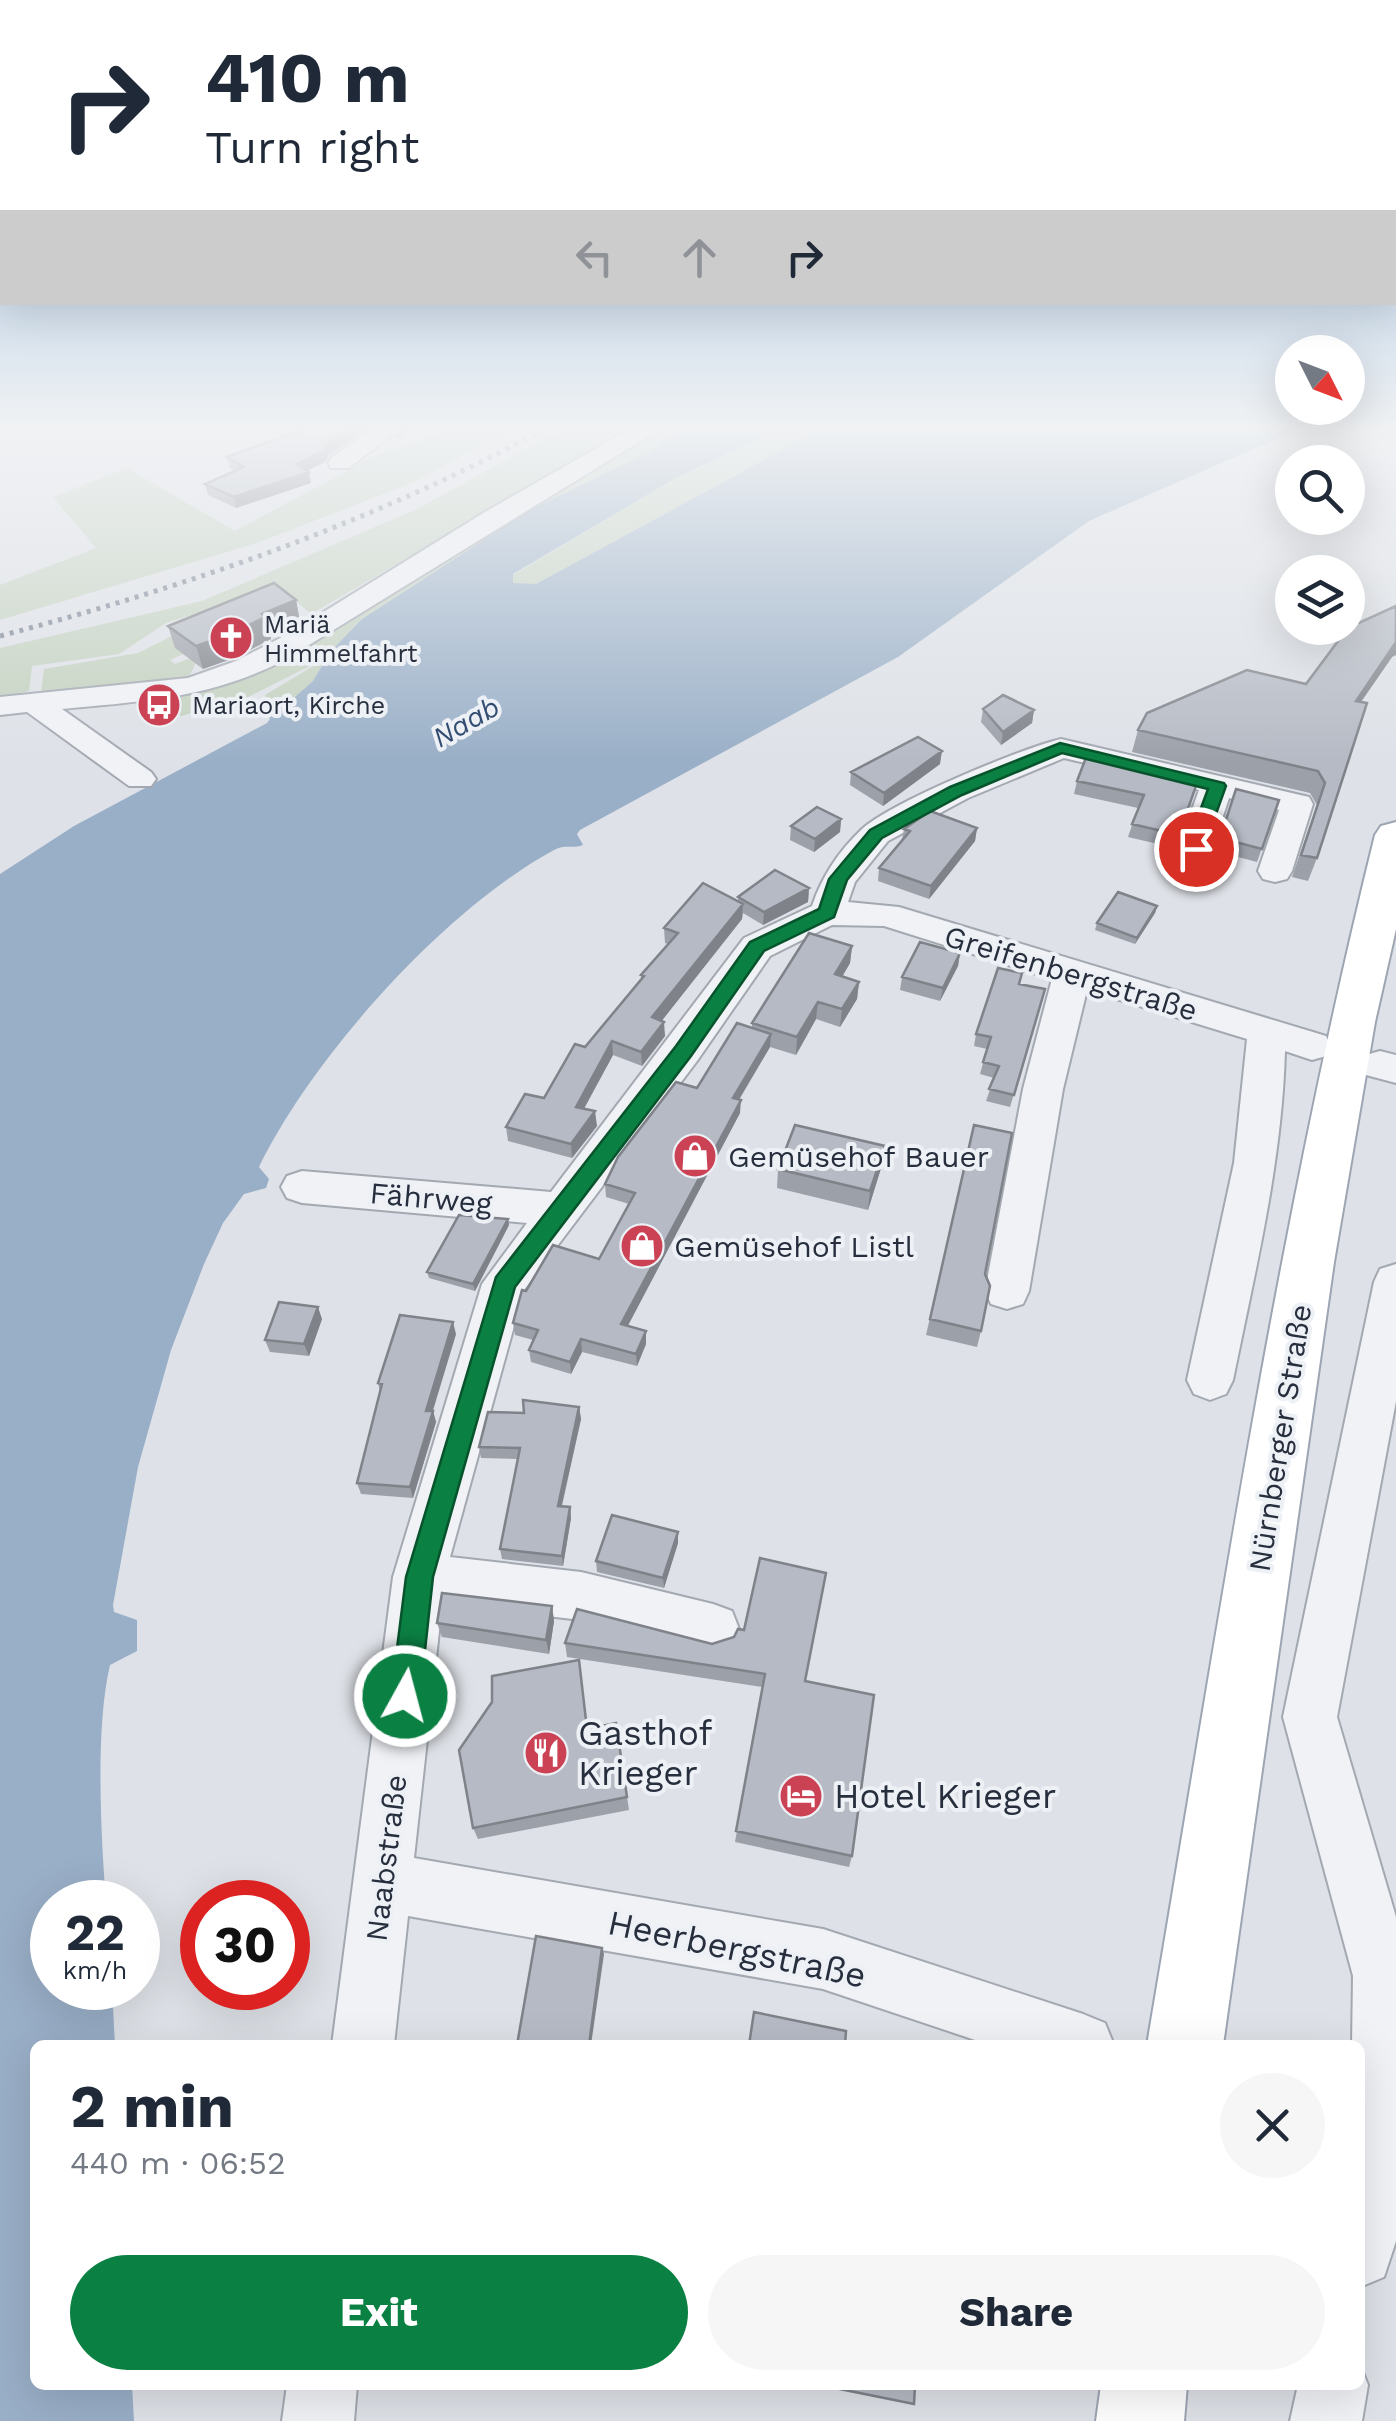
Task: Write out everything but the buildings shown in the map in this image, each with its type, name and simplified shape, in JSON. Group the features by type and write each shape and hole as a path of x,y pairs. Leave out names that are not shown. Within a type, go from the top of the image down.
{"main road":[{"name":"Nürnberger Straße","path":"1186,2040 1307,1262 1352,1022 1396,836"},
{"path":"1140,2421 1143,2390"}],"street":[{"path":"15,703 191,687 234,674 280,653 465,537"},
{"path":"15,703 140,779"},
{"path":"827,913 838,879 876,834 940,799 1060,748 1297,804 1275,871"},
{"path":"1196,849 1218,786"},
{"name":"Greifenbergstraße","path":"827,913 886,916 1312,1046"},
{"name":"Naabstraße","path":"364,2040 419,1577 504,1284 684,1051 757,946 827,913"},
{"path":"1006,1291 1044,1089 1072,974"},
{"path":"1210,1380 1251,1175 1266,1065 1266,1032"},
{"name":"Fährweg","path":"302,1187 560,1209"},
{"path":"1365,2205 1383,1976 1310,1718 1396,1282"},
{"path":"419,1577 581,1596 713,1629"},
{"name":"Heerbergstraße","path":"382,1882 823,1959 1048,2040"},
{"path":"318,2421 321,2390"},
{"path":"1326,2421 1332,2390"}],"green space":[{"path":"87,537 272,537 0,620 0,585 96,548"},
{"path":"352,537 443,537 311,614 283,590 248,597 166,623 119,654 32,666 29,691 0,697 0,648 202,601"},
{"path":"478,537 488,537 362,619 330,652 313,681 288,703 268,706 265,695 315,665 297,652"},
{"path":"577,537 622,537 536,584 513,584 513,575"},
{"path":"194,625 183,654 170,660 175,664 197,660 188,679 41,693 44,669 138,653"},
{"path":"294,653 312,665 246,698 181,716 157,701 227,685"}],"water":[{"name":"Naab","path":"488,537 576,537 513,574 513,583 536,584 622,537 1067,537 898,657 580,830 577,834 583,845 558,848 512,876 470,909 427,947 347,1033 283,1124 259,1167 269,1179 266,1188 244,1194 223,1223 171,1350 138,1467 113,1605 114,1612 137,1620 137,1651 110,1665 105,1691 101,1751 105,1880 30,1880 30,2010 113,2010 115,2040 30,2040 30,2390 132,2390 134,2421 0,2421 0,874 74,826 267,723 270,719 264,711 288,703 313,681 330,652 362,619"}],"railway":[{"path":"0,636 144,595 310,537"}],"place":[{"name":"Mariä Himmelfahrt","path":"231,638"},
{"name":"Mariaort, Kirche","path":"159,705"},
{"name":"Gemüsehof Bauer","path":"695,1156"},
{"name":"Gemüsehof Listl","path":"642,1246"},
{"name":"Gasthof Krieger","path":"546,1753"},
{"name":"Hotel Krieger","path":"801,1796"}],"route":[{"path":"405,1696 419,1577 504,1284 684,1051 757,946 827,913 843,871 876,834 906,814 1060,748 1218,786 1196,849"}]}
